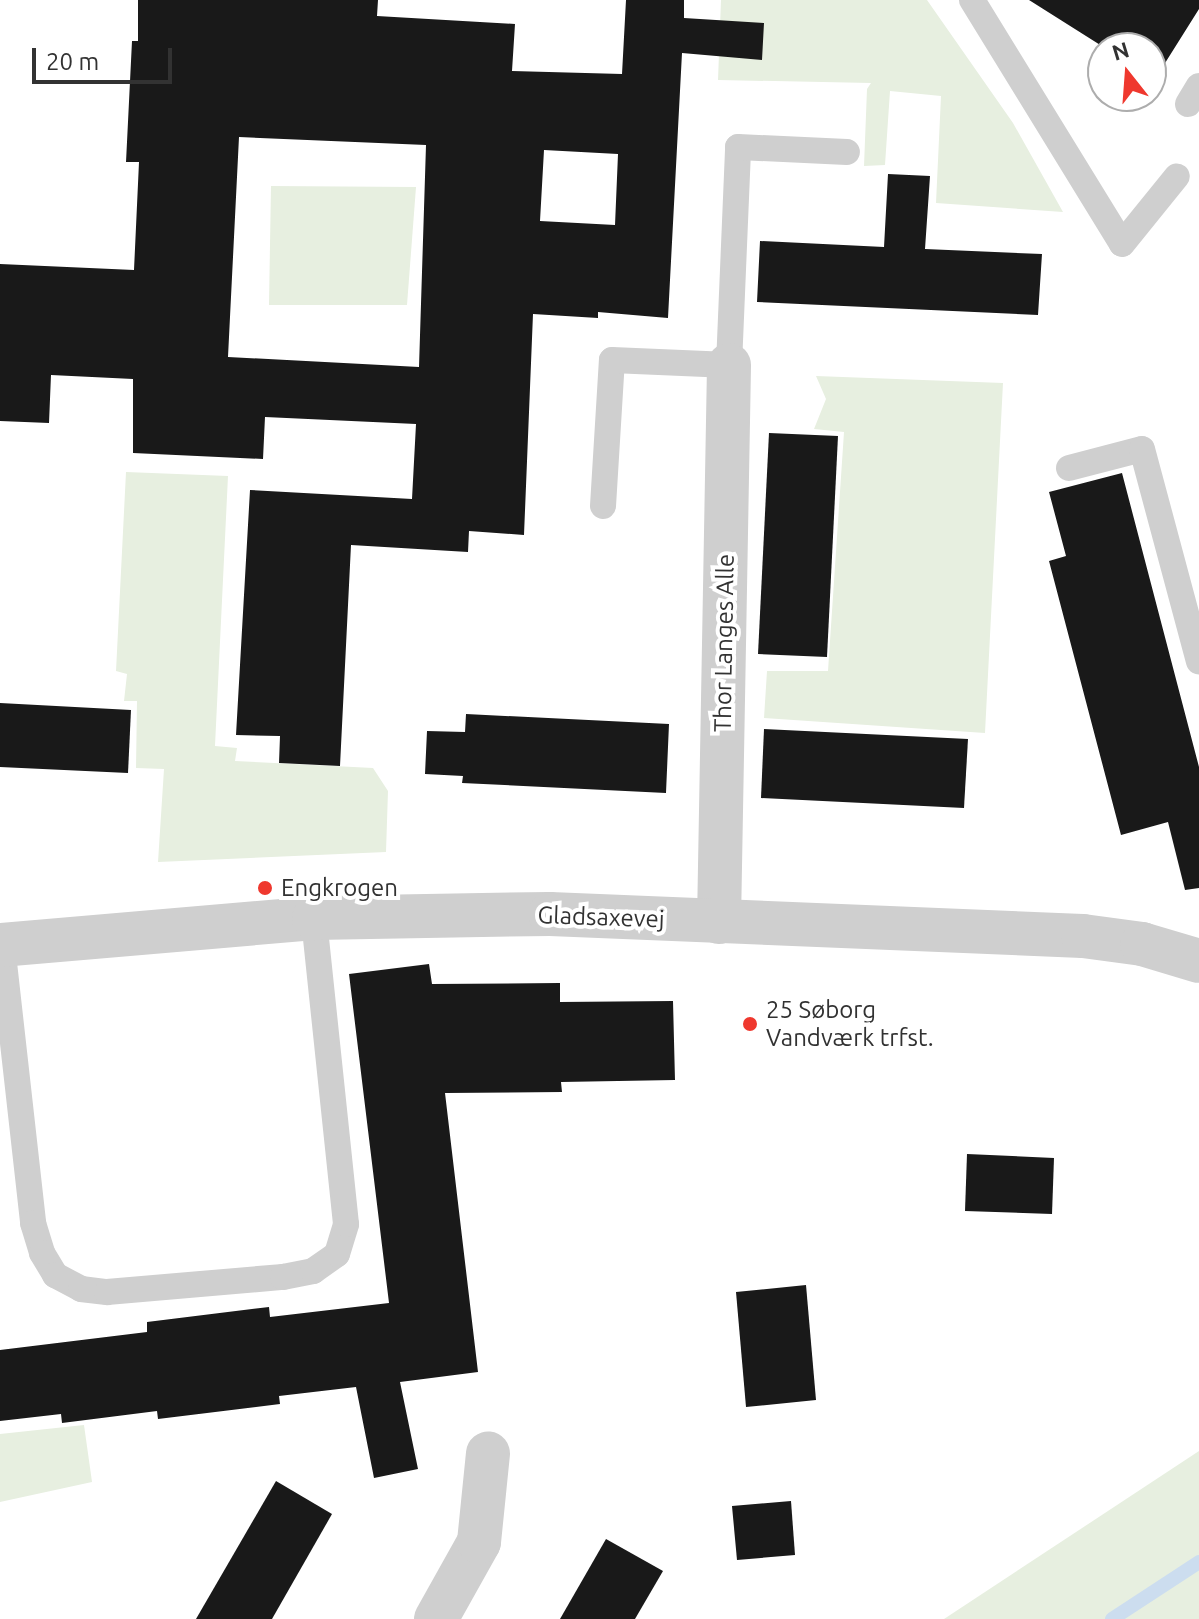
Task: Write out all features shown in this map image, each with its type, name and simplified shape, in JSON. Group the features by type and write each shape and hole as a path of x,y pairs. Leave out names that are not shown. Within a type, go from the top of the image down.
{"street":[{"name":"Thor Langes Alle","path":"719,922 729,365"},
{"name":"Gladsaxevej","path":"1,945 314,918 550,914 1083,936 1142,944 1199,961"},
{"path":"436,1619 479,1542 488,1453"}],"lane":[{"path":"972,0 1122,244 1177,176"},
{"path":"603,506 612,360 729,365 738,147 847,152"},
{"path":"1069,468 1142,449 1199,662"},
{"path":"1,945 33,1223 42,1253 55,1275 81,1289 122,1291 283,1277 313,1271 337,1254 346,1224 314,918"}],"green space":[{"path":"721,0 927,0 1013,123 1063,212 936,203 941,96 890,91 885,165 864,166 867,89 871,83 718,80"},
{"path":"271,186 416,187 407,305 269,305"},
{"path":"816,376 1003,383 985,733 764,718 767,671 828,671 844,432 814,429 826,399"},
{"path":"126,472 228,476 215,746 237,748 235,761 373,768 388,791 386,852 158,862 164,769 136,768 137,701 124,701 127,674 116,671"},
{"path":"84,1425 92,1482 0,1502 0,1434"},
{"path":"1199,1451 1199,1619 944,1619"}],"building":[{"path":"138,0 378,0 377,16 515,24 512,71 622,74 626,0 684,0 684,18 764,23 762,60 682,53 668,318 598,312 598,318 533,314 524,535 469,531 468,552 351,545 340,766 279,763 280,736 236,735 250,490 412,499 416,424 265,417 263,459 133,453 133,379 51,375 49,423 0,421 0,264 134,270 139,162 126,162 132,41 138,41","holes":["239,137 426,145 419,367 228,357","544,150 618,154 615,225 540,221"]},
{"path":"1029,0 1199,0 1199,9 1167,60 1167,32 1087,32 1087,37"},
{"path":"888,174 930,176 925,249 1042,254 1038,315 757,302 760,241 884,247"},
{"path":"769,433 838,436 827,657 758,654"},
{"path":"1122,473 1199,767 1199,888 1185,890 1168,822 1121,835 1049,561 1066,556 1049,492"},
{"path":"0,703 131,710 128,773 0,767"},
{"path":"466,714 669,724 666,793 462,783 463,776 425,774 427,731 465,732"},
{"path":"764,729 968,739 964,808 761,798"},
{"path":"429,964 432,984 560,983 560,1002 673,1001 675,1080 561,1082 562,1092 445,1093 478,1372 400,1382 418,1469 374,1478 356,1387 279,1396 280,1404 158,1419 157,1411 62,1423 61,1414 0,1421 0,1350 147,1332 147,1322 269,1307 270,1317 389,1303 349,974"},
{"path":"967,1154 1054,1158 1052,1214 965,1211"},
{"path":"806,1285 816,1400 746,1407 736,1292"},
{"path":"276,1481 332,1514 272,1619 196,1619"},
{"path":"791,1501 795,1555 737,1560 732,1506"},
{"path":"606,1539 663,1571 635,1619 560,1619"}],"waterway":[{"path":"1112,1619 1199,1562"}],"place":[{"name":"Engkrogen","path":"265,888"},
{"name":"25 Søborg Vandværk trfst.","path":"750,1024"}]}
